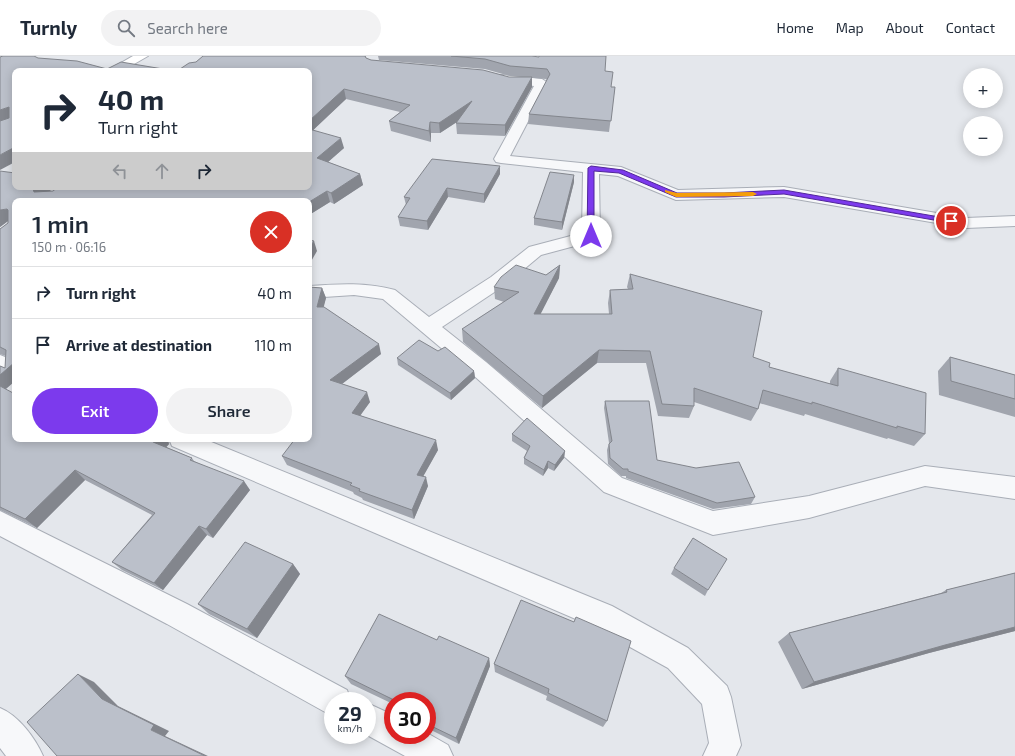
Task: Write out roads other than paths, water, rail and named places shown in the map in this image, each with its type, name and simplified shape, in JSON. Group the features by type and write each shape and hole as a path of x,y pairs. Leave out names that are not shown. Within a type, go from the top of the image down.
{"main road":[{"path":"119,68 142,56"}],"street":[{"path":"491,76 509,81 542,83 501,159 620,172 676,195 724,195 784,192 966,223 1015,221"},
{"path":"428,326 498,281 535,251 591,236 591,168"},
{"path":"312,292 354,289 388,294 479,368 613,485 714,523 809,507 925,476 1015,488"},
{"path":"0,362 12,368"},
{"path":"187,442 602,616 678,658 716,697 725,745 719,756"},
{"path":"0,523 177,614 324,694"},
{"path":"0,724 27,756"},
{"path":"415,744 437,756"}]}
